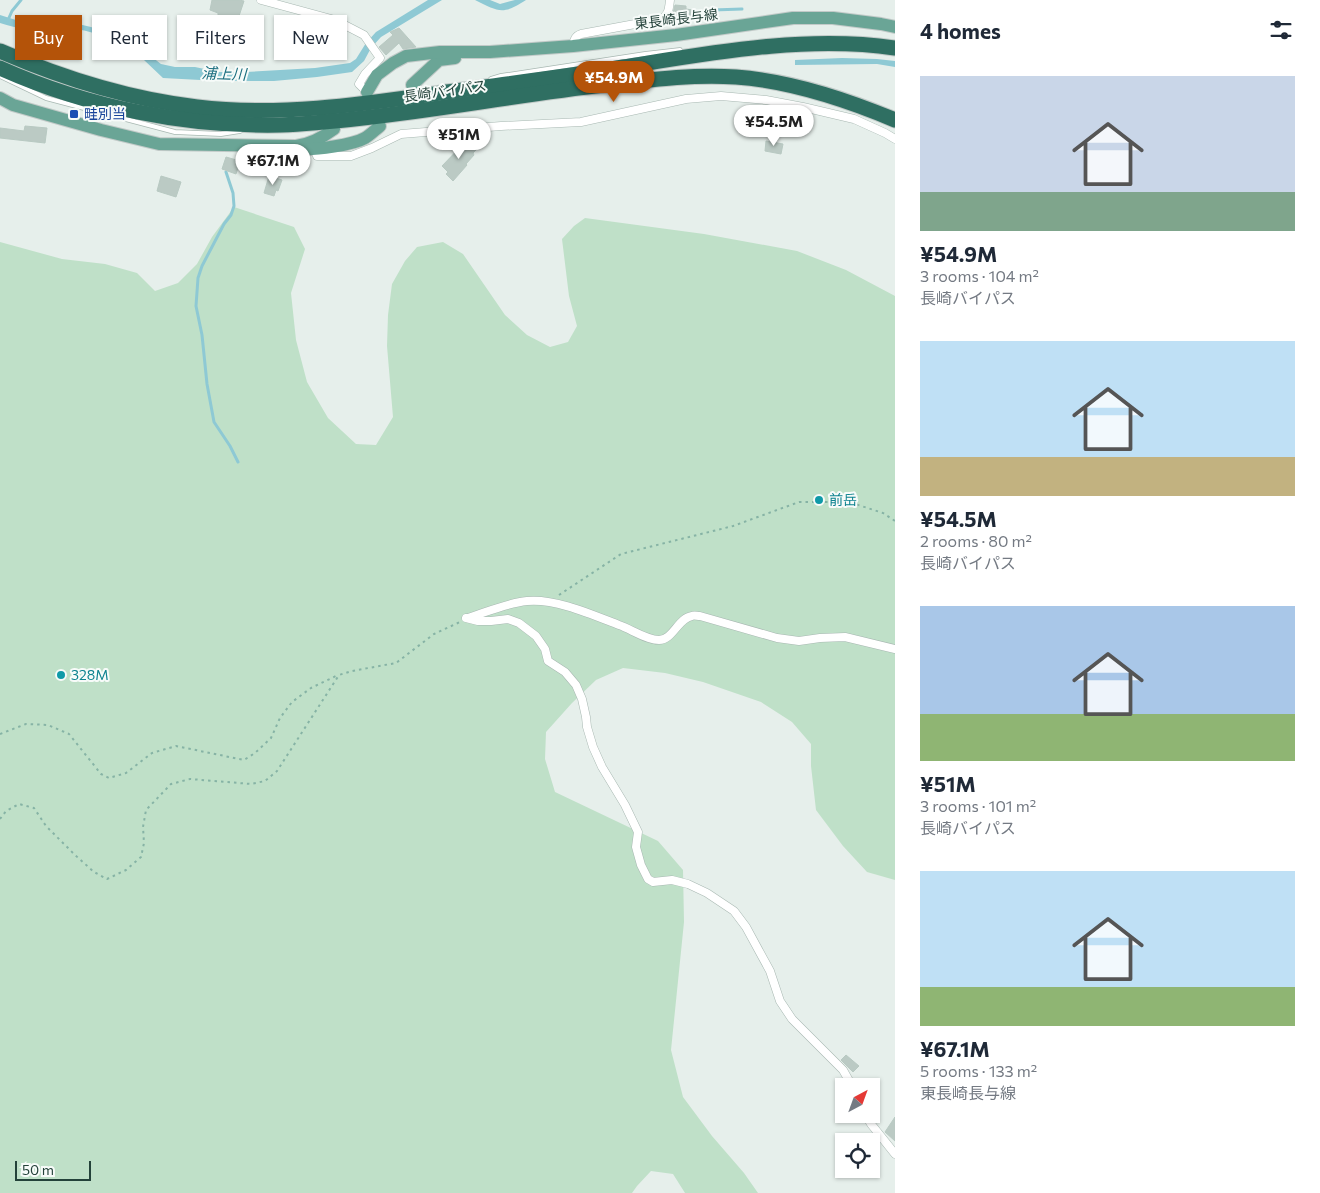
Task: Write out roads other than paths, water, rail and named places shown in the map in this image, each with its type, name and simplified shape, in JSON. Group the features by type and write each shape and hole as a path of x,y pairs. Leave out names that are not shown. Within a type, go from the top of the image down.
{"highway":[{"name":"長崎バイパス","path":"0,51 123,94 160,102 236,110 280,111 374,102 583,74 746,48 809,44 853,44 895,48"},
{"name":"長崎バイパス","path":"0,68 75,96 120,108 195,121 234,124 282,125 394,115 586,87 694,76 737,77 778,83 864,107 895,120"}],"main road":[{"name":"東長崎長与線","path":"367,92 377,75 406,56 440,52 490,52 573,46 676,35 793,18 832,18 895,27"},
{"name":"東長崎長与線","path":"412,85 440,60 490,52"},
{"path":"0,98 14,105 101,130 159,144 315,149 364,139 380,126"},
{"path":"288,147 306,145 322,138 334,129"}],"street":[{"path":"261,0 335,20 364,35 380,58 365,74 359,84 367,92"},
{"path":"573,46 577,36 581,34 662,19 669,11 670,0"},
{"path":"315,149 316,156 351,156 401,134 581,122 686,99 721,96 766,100 845,117 895,139"},
{"path":"848,1078 843,1070 792,1019 780,1001 770,971 746,927 734,911 707,893 688,884 672,880 653,882 648,880 636,847 638,832 626,806 602,767 596,753 587,727 582,699 576,685 565,672 548,661 546,649 536,636 519,623 508,618 478,621 466,618 507,605 527,601 549,601 658,640 668,636 683,620 691,616 700,616 777,638 799,641 820,638 845,638 895,650"},
{"path":"870,1123 895,1154"}],"lane":[{"path":"708,48 746,48"},
{"path":"449,92 501,76 645,54 689,50"},
{"path":"0,76 46,98 175,132 221,134 282,125"}],"water":[{"name":"浦上川","path":"428,0 442,0 381,37 371,48 364,61 352,72 274,81 163,78 144,60 156,60 161,64 175,67 195,67 219,72 315,68 350,63 356,59 376,32"},
{"path":"475,0 490,0 500,4 515,0 526,0 512,8 501,10"},
{"path":"0,15 15,20 15,27 0,23"},
{"path":"82,25 91,27 92,33 82,31"},
{"path":"842,58 895,61 895,67 877,64 795,65 795,60"}],"waterway":[{"path":"8,20 12,11 21,0"},
{"path":"713,10 742,9"},
{"path":"226,172 233,193 234,206 231,215 224,224 202,266 198,278 196,306 214,422 238,462"}],"place":[{"name":"畦別当","path":"74,114"},
{"name":"前岳","path":"819,500"},
{"name":"328M","path":"61,675"}]}
